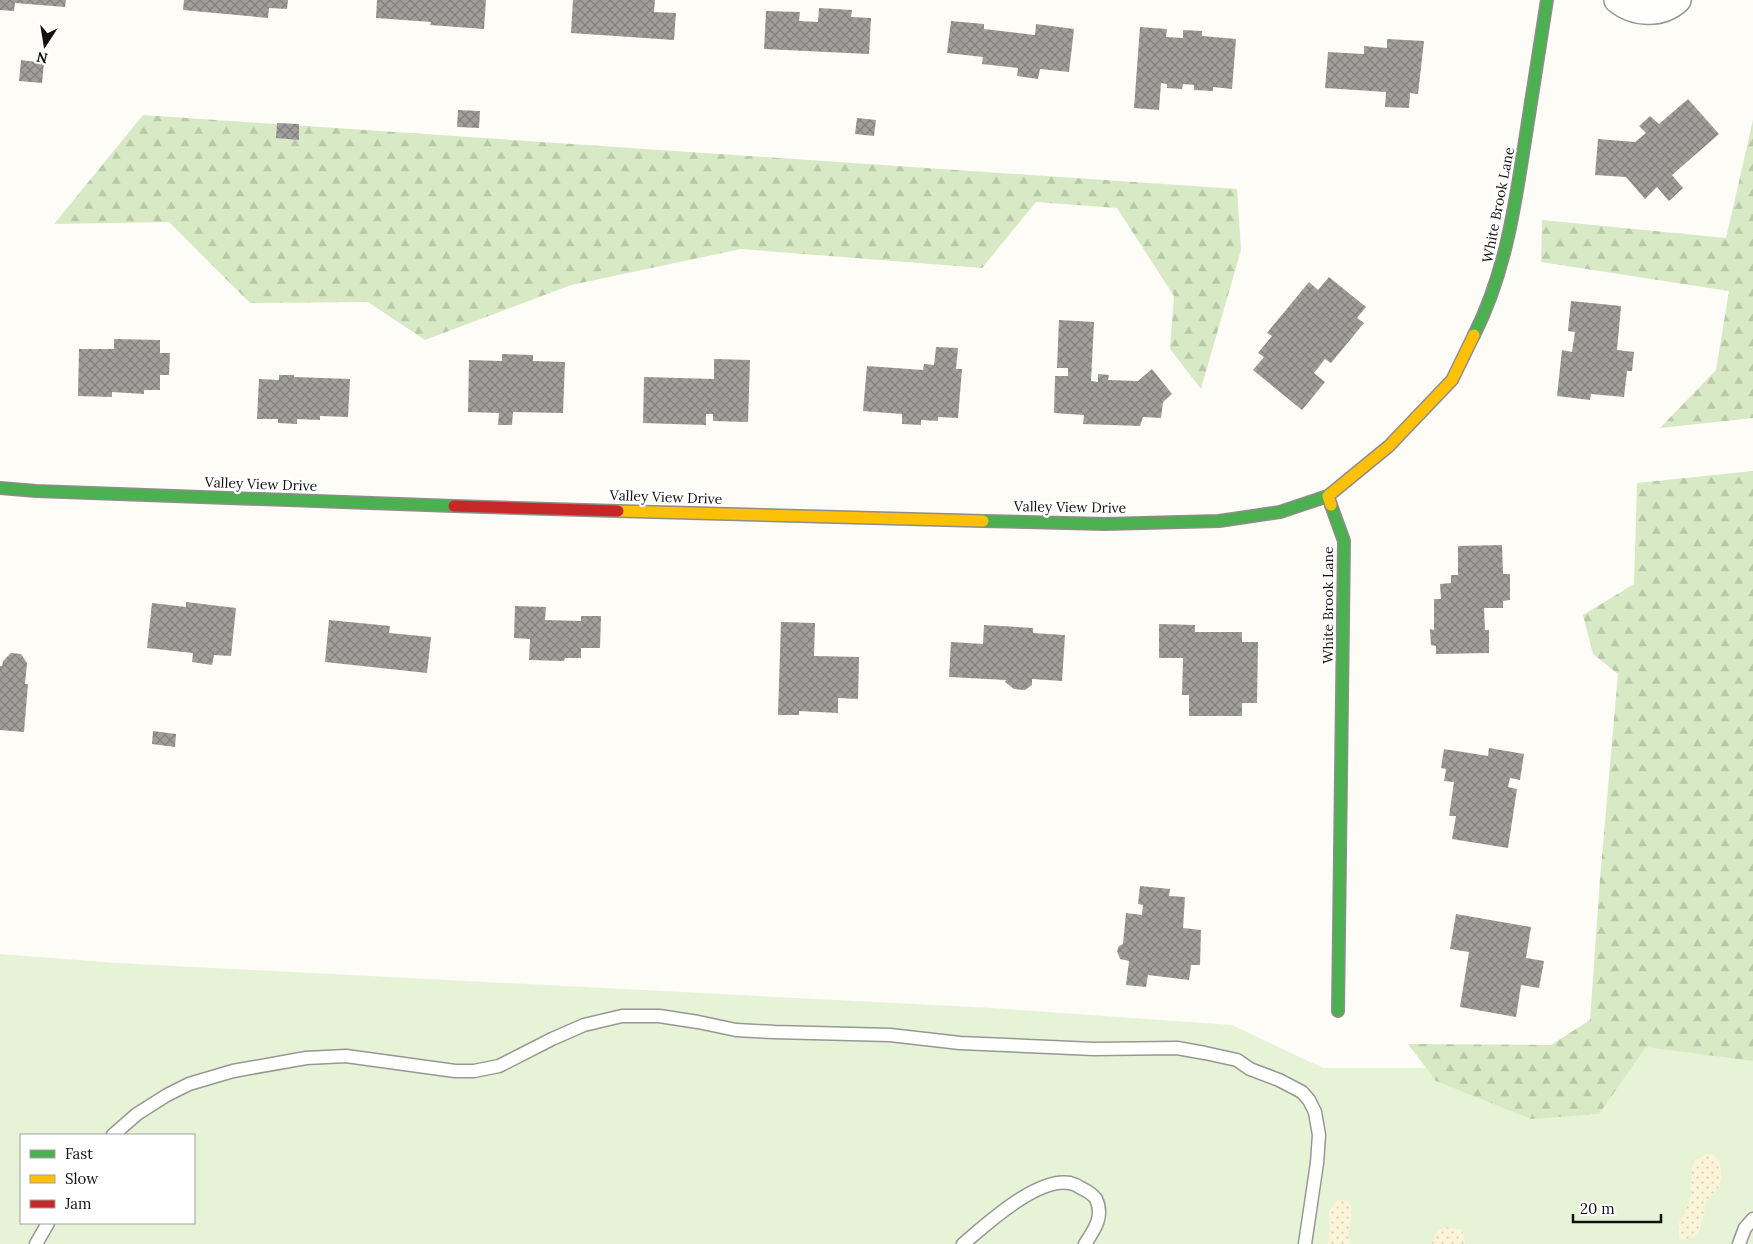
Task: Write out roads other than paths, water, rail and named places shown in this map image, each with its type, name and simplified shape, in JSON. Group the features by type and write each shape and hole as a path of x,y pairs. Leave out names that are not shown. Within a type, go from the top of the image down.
{"street":[{"name":"White Brook Lane","path":"1338,1011 1344,541 1328,496 1389,446 1452,380 1486,312 1500,274 1514,217 1547,0"},
{"path":"1617,0 1632,9 1647,12 1662,9 1678,0"},
{"name":"Valley View Drive","path":"0,488 36,491 547,509 1105,524 1219,521 1280,512 1328,496"}],"lane":[{"path":"114,1134 137,1114 167,1095 189,1084 232,1071 306,1058 346,1056 455,1071 474,1070 499,1066 584,1025 622,1016 659,1016 736,1030 881,1035 960,1042 1094,1049 1177,1048 1237,1060 1250,1069 1302,1092 1309,1100 1315,1112 1319,1135 1317,1163 1305,1244"},
{"path":"963,1244 1018,1200 1051,1185 1070,1183 1093,1194 1099,1206 1100,1217 1085,1244"},
{"path":"1739,1244 1749,1224 1751,1212 1753,1213"},
{"path":"36,1244 47,1224"}]}
